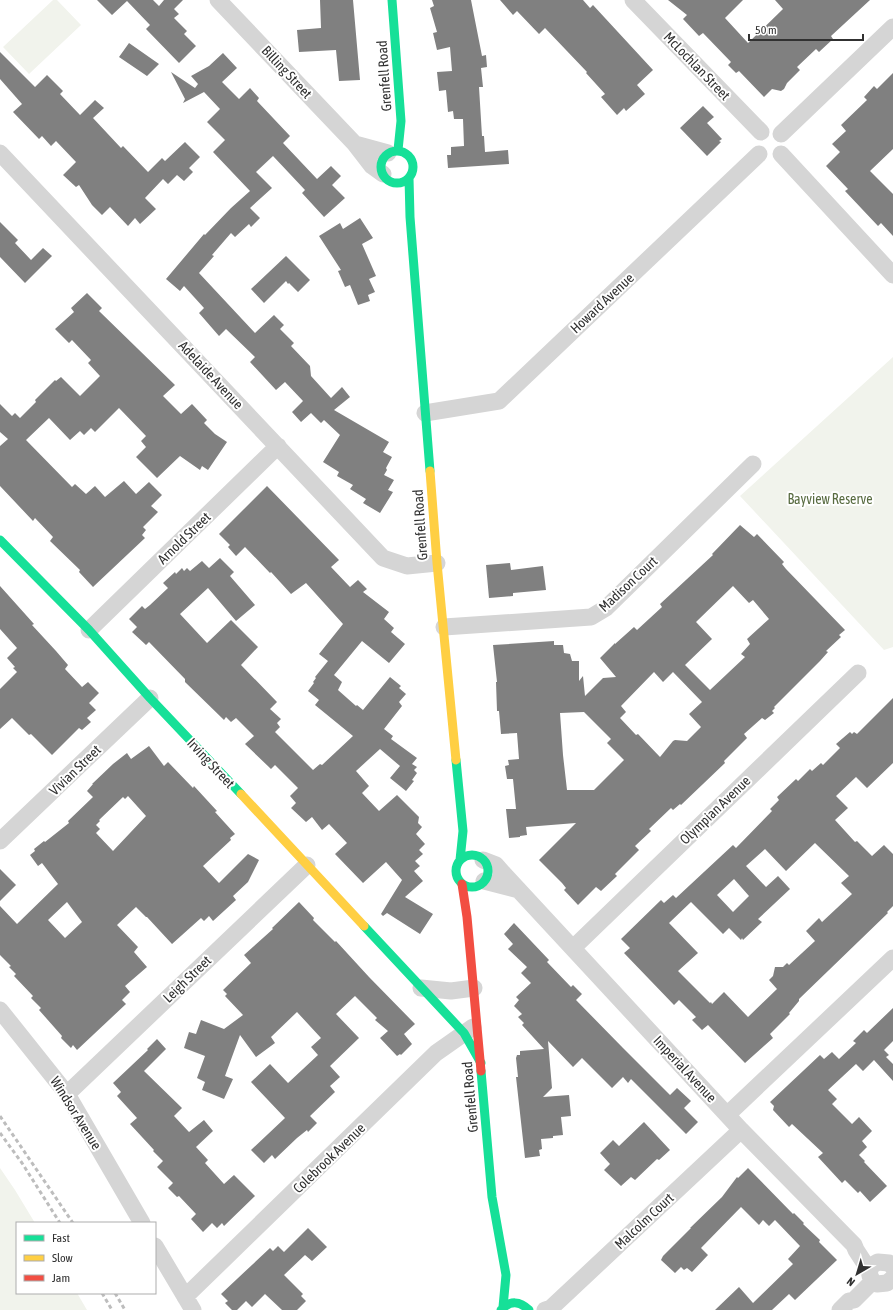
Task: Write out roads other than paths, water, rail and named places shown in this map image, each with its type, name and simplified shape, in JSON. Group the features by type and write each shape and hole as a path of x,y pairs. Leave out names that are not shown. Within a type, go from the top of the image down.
{"street":[{"name":"Billing Street","path":"218,0 355,144 372,166 394,185"},
{"name":"Grenfell Road","path":"392,0 401,121 393,152"},
{"name":"McLochlan Street","path":"633,0 761,132"},
{"path":"781,134 893,27"},
{"path":"770,129 781,134 785,143 781,154 772,159 766,158 760,154 755,145 761,132 770,129"},
{"path":"355,144 408,154 414,168 409,178 394,185 381,165 385,156 393,152"},
{"name":"Adelaide Avenue","path":"0,153 383,558 407,566 437,564"},
{"name":"Howard Avenue","path":"425,413 499,401 760,154"},
{"path":"781,154 893,275"},
{"name":"Grenfell Road","path":"409,178 410,217 437,564 463,831 460,860 456,870 458,880 462,884 474,988 470,1029 481,1063 492,1196 506,1275 502,1309"},
{"name":"Grenfell Road","path":"394,185 410,217"},
{"name":"Arnold Street","path":"89,630 278,446"},
{"name":"Madison Court","path":"444,627 591,617 606,608 753,464"},
{"name":"Irving Street","path":"0,540 89,630 150,698 308,865 421,988 470,1029 481,1063"},
{"name":"Olympian Avenue","path":"574,948 858,673"},
{"name":"Vivian Street","path":"0,841 150,698"},
{"name":"Grenfell Road","path":"463,831 487,867 488,872 481,884 467,917"},
{"path":"460,860 468,856 477,857 477,852"},
{"name":"Imperial Avenue","path":"477,852 496,865 741,1130 854,1245 856,1250 884,1273"},
{"name":"Leigh Street","path":"67,1094 308,865"},
{"path":"462,884 469,887 481,884 518,890"},
{"path":"728,1115 893,958"},
{"path":"421,988 452,991 474,988"},
{"name":"Windsor Avenue","path":"0,1010 67,1094 141,1222"},
{"name":"Colebrook Avenue","path":"189,1304 436,1054 470,1029"},
{"name":"Malcolm Court","path":"545,1310 551,1308 741,1130"},
{"path":"156,1248 189,1304"},
{"path":"845,1305 854,1300 884,1273"},
{"name":"Grenfell Road","path":"506,1275 521,1303"},
{"path":"502,1309 511,1303 521,1303 529,1310"}],"railway":[{"path":"0,1116 72,1222"},
{"path":"0,1133 22,1163 59,1222"},
{"path":"103,1294 112,1310"},
{"path":"116,1294 125,1310"}],"park label":[{"name":"Bayview Reserve","path":"830,499"}]}
